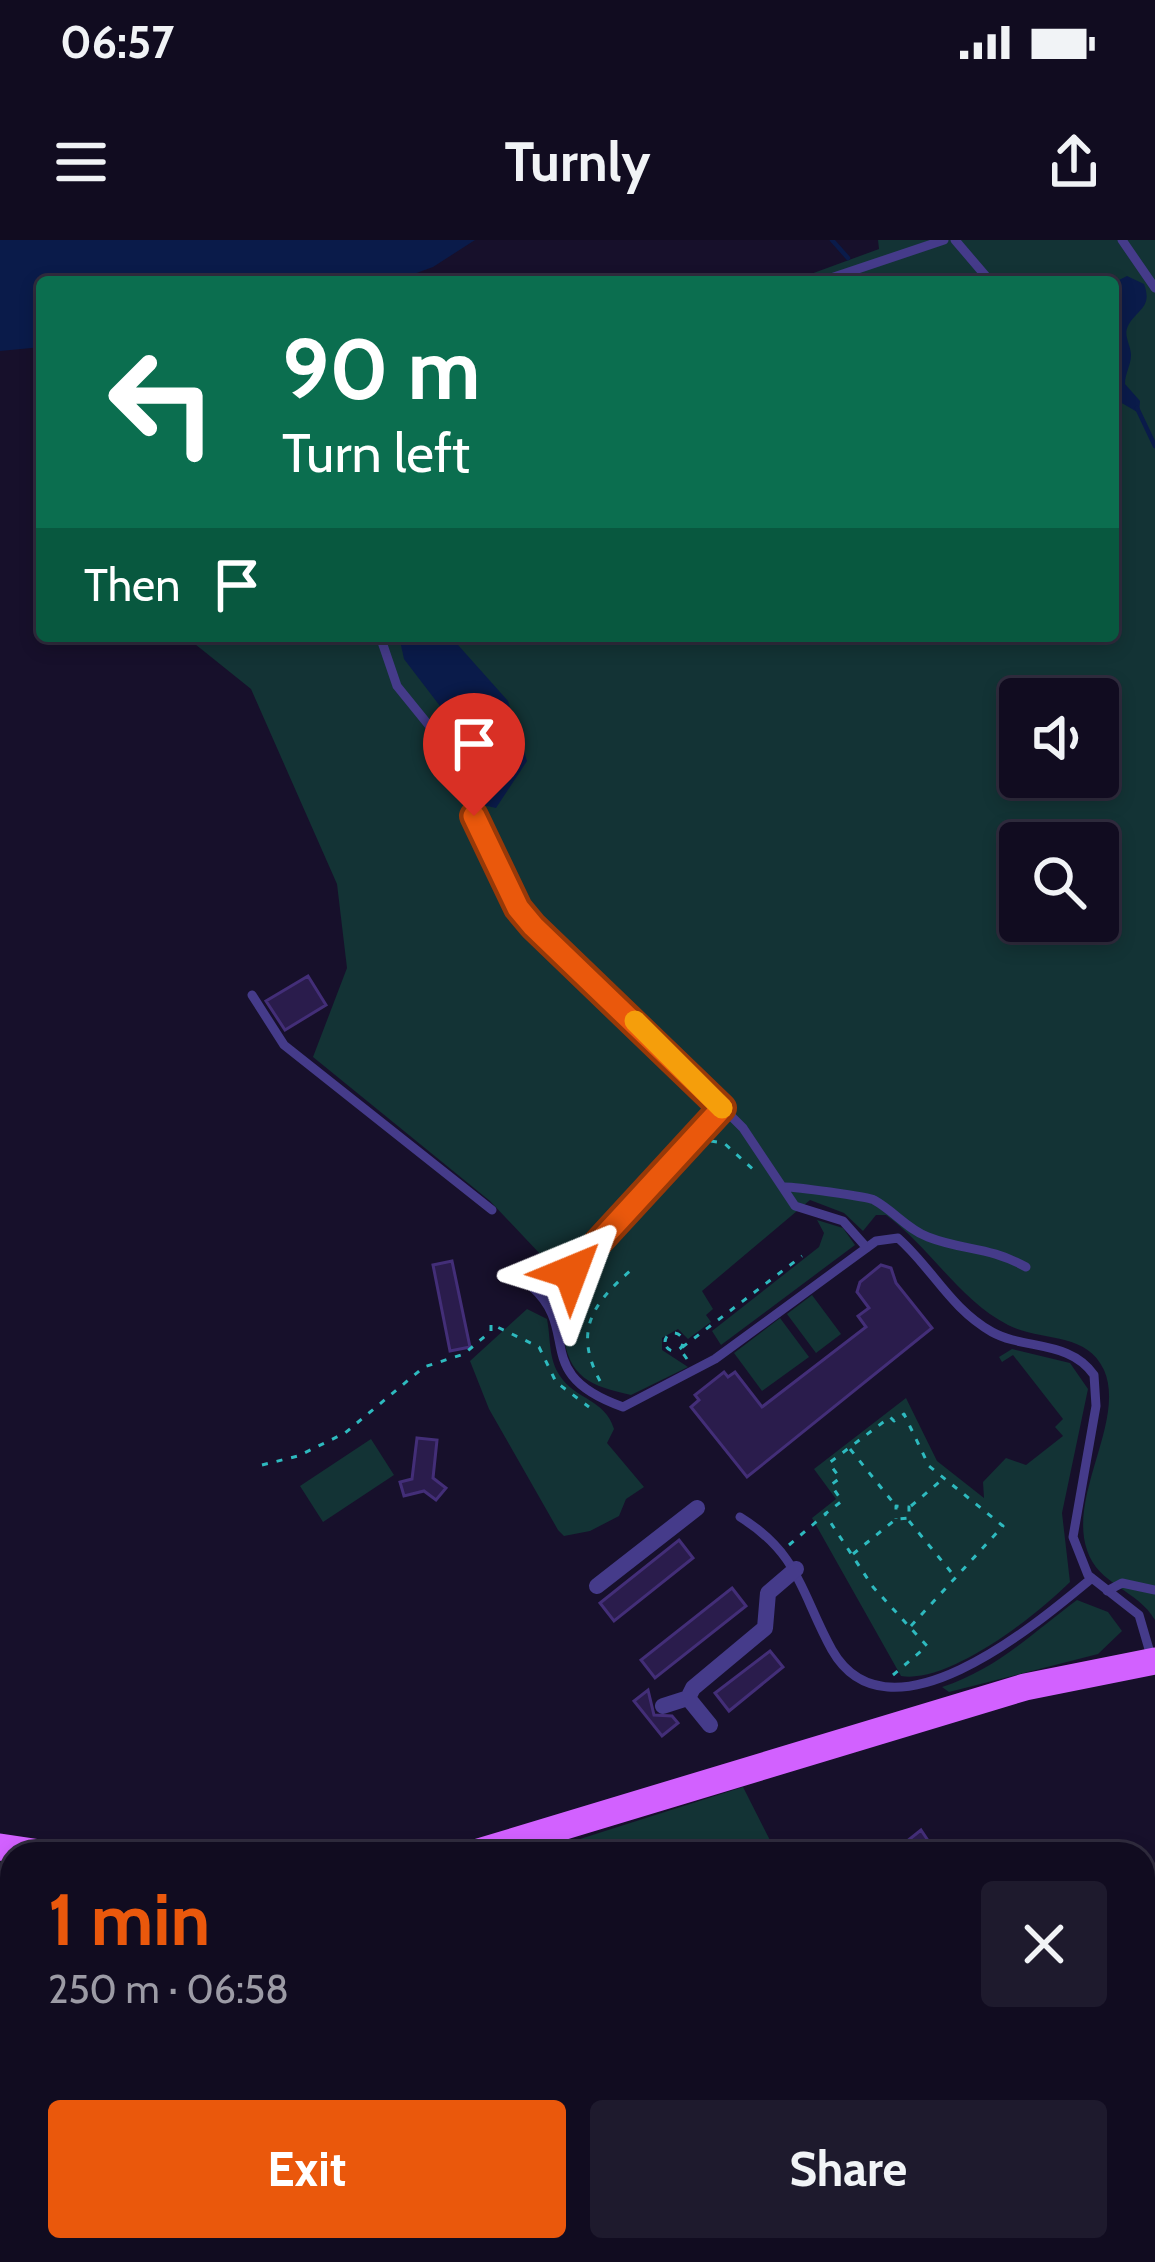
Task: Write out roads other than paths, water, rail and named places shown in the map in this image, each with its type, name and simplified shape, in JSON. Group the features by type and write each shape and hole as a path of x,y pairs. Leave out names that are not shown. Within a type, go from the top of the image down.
{"main road":[{"path":"514,1842 1025,1687 1154,1661"}],"street":[{"path":"597,1586 697,1508"},
{"path":"688,1698 692,1688 765,1628 768,1594 796,1569"},
{"path":"663,1706 688,1698"},
{"path":"688,1698 710,1724"}],"lane":[{"path":"837,276 944,240"},
{"path":"955,240 986,276"},
{"path":"1122,240 1155,288"},
{"path":"382,642 397,686 444,744 518,908 743,1128 795,1206 843,1221 867,1248"},
{"path":"252,995 284,1045 492,1210"},
{"path":"544,1298 722,1108"},
{"path":"783,1187 807,1186 836,1198 868,1197 924,1236 988,1248 1027,1267"},
{"path":"532,1287 544,1298 569,1377 610,1401 632,1406 694,1371 877,1240 898,1238 946,1297 986,1328 1004,1338 1070,1353 1094,1375 1096,1406 1073,1521 1079,1558 1092,1578 1139,1616 1154,1661"},
{"path":"740,1517 783,1550 834,1654 852,1670 885,1686 915,1687 977,1662 1092,1578"},
{"path":"1107,1591 1122,1583 1155,1590"}],"water":[{"path":"0,240 475,240 433,267 408,276 36,276 36,348 0,351"},
{"path":"1127,276 1144,284 1146,292 1145,303 1126,333 1131,355 1125,384 1140,401 1139,413 1119,401 1119,280"},
{"path":"400,642 455,642 508,701 527,761 496,808 483,805 456,727 404,659"}],"waterway":[{"path":"832,240 848,258"},
{"path":"1137,408 1155,446"}]}
